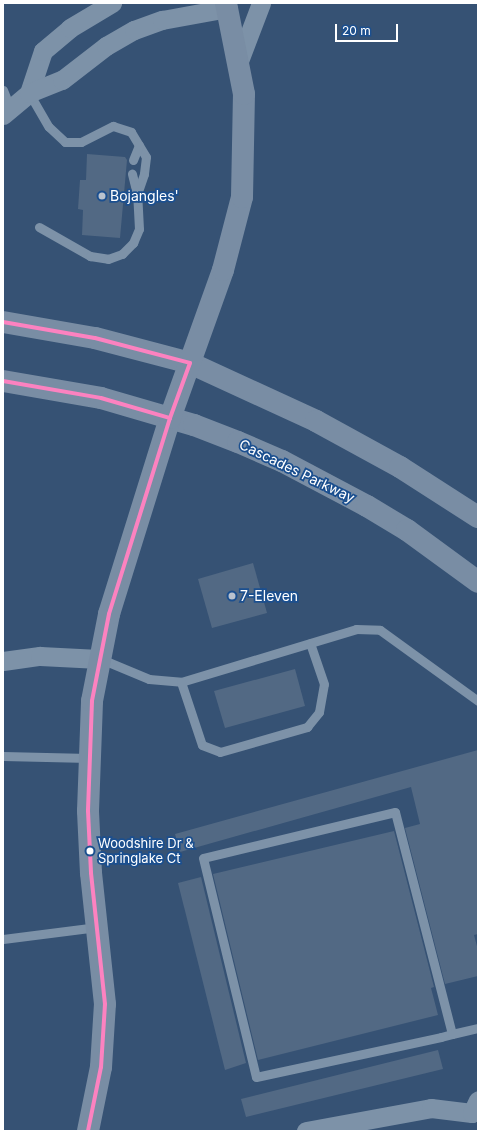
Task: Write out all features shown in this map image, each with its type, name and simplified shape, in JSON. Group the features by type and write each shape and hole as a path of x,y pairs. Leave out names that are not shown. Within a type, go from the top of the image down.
{"street":[{"path":"29,93 43,51 70,28 112,3"},
{"path":"239,61 261,3"},
{"path":"7,112 29,93 62,80 106,46 134,30 162,20 227,6 239,61 244,94 245,124 242,197 223,270 170,418 109,614 92,701 89,758 91,873 104,978 104,1037 95,1104 88,1131"},
{"path":"3,322 95,338 190,363 323,424 400,467 478,517"},
{"name":"Cascades Parkway","path":"3,381 101,398 170,418 238,442 289,464 407,530 478,582"},
{"path":"3,661 40,656 99,659"},
{"path":"306,1131 431,1108 472,1113 478,1100"}],"lane":[{"path":"3,90 7,112"},
{"path":"29,93 49,127 65,142 80,142 108,127 119,126 131,132 146,157 143,179 137,194"},
{"path":"133,160 139,146"},
{"path":"39,227 90,256 100,259 115,257 127,251 138,233 137,194 132,174"},
{"path":"99,659 149,679 181,682 356,629 380,630 478,701"},
{"path":"181,682 202,745 220,752 307,727 319,712 324,684 310,643"},
{"path":"3,756 89,758"},
{"path":"452,1034 395,812 203,858 256,1077 452,1034 478,1028"},
{"path":"3,939 98,927"}],"building":[{"name":"Bojangles'","path":"87,154 125,157 127,160 120,238 82,235 83,210 78,209 80,180 86,180"},
{"name":"7-Eleven","path":"253,563 267,613 212,628 198,579"},
{"path":"295,669 305,706 225,728 214,691"},
{"path":"478,750 478,934 474,935 478,950 478,976 445,984 405,828 420,824 411,787 180,852 175,834"},
{"path":"394,831 434,987 431,988 438,1015 258,1060 213,874"},
{"path":"201,877 246,1063 225,1070 178,883"},
{"path":"438,1050 443,1069 246,1117 241,1099"}],"transit line":[{"path":"3,322 95,338 190,363 170,418 109,614 92,701 88,811 91,873 105,1004 101,1067 88,1131"},
{"path":"3,381 101,398 170,418"}],"place":[{"name":"Bojangles'","path":"102,196"},
{"name":"7-Eleven","path":"232,596"},
{"name":"Woodshire Dr & Springlake Ct","path":"90,851"}]}
